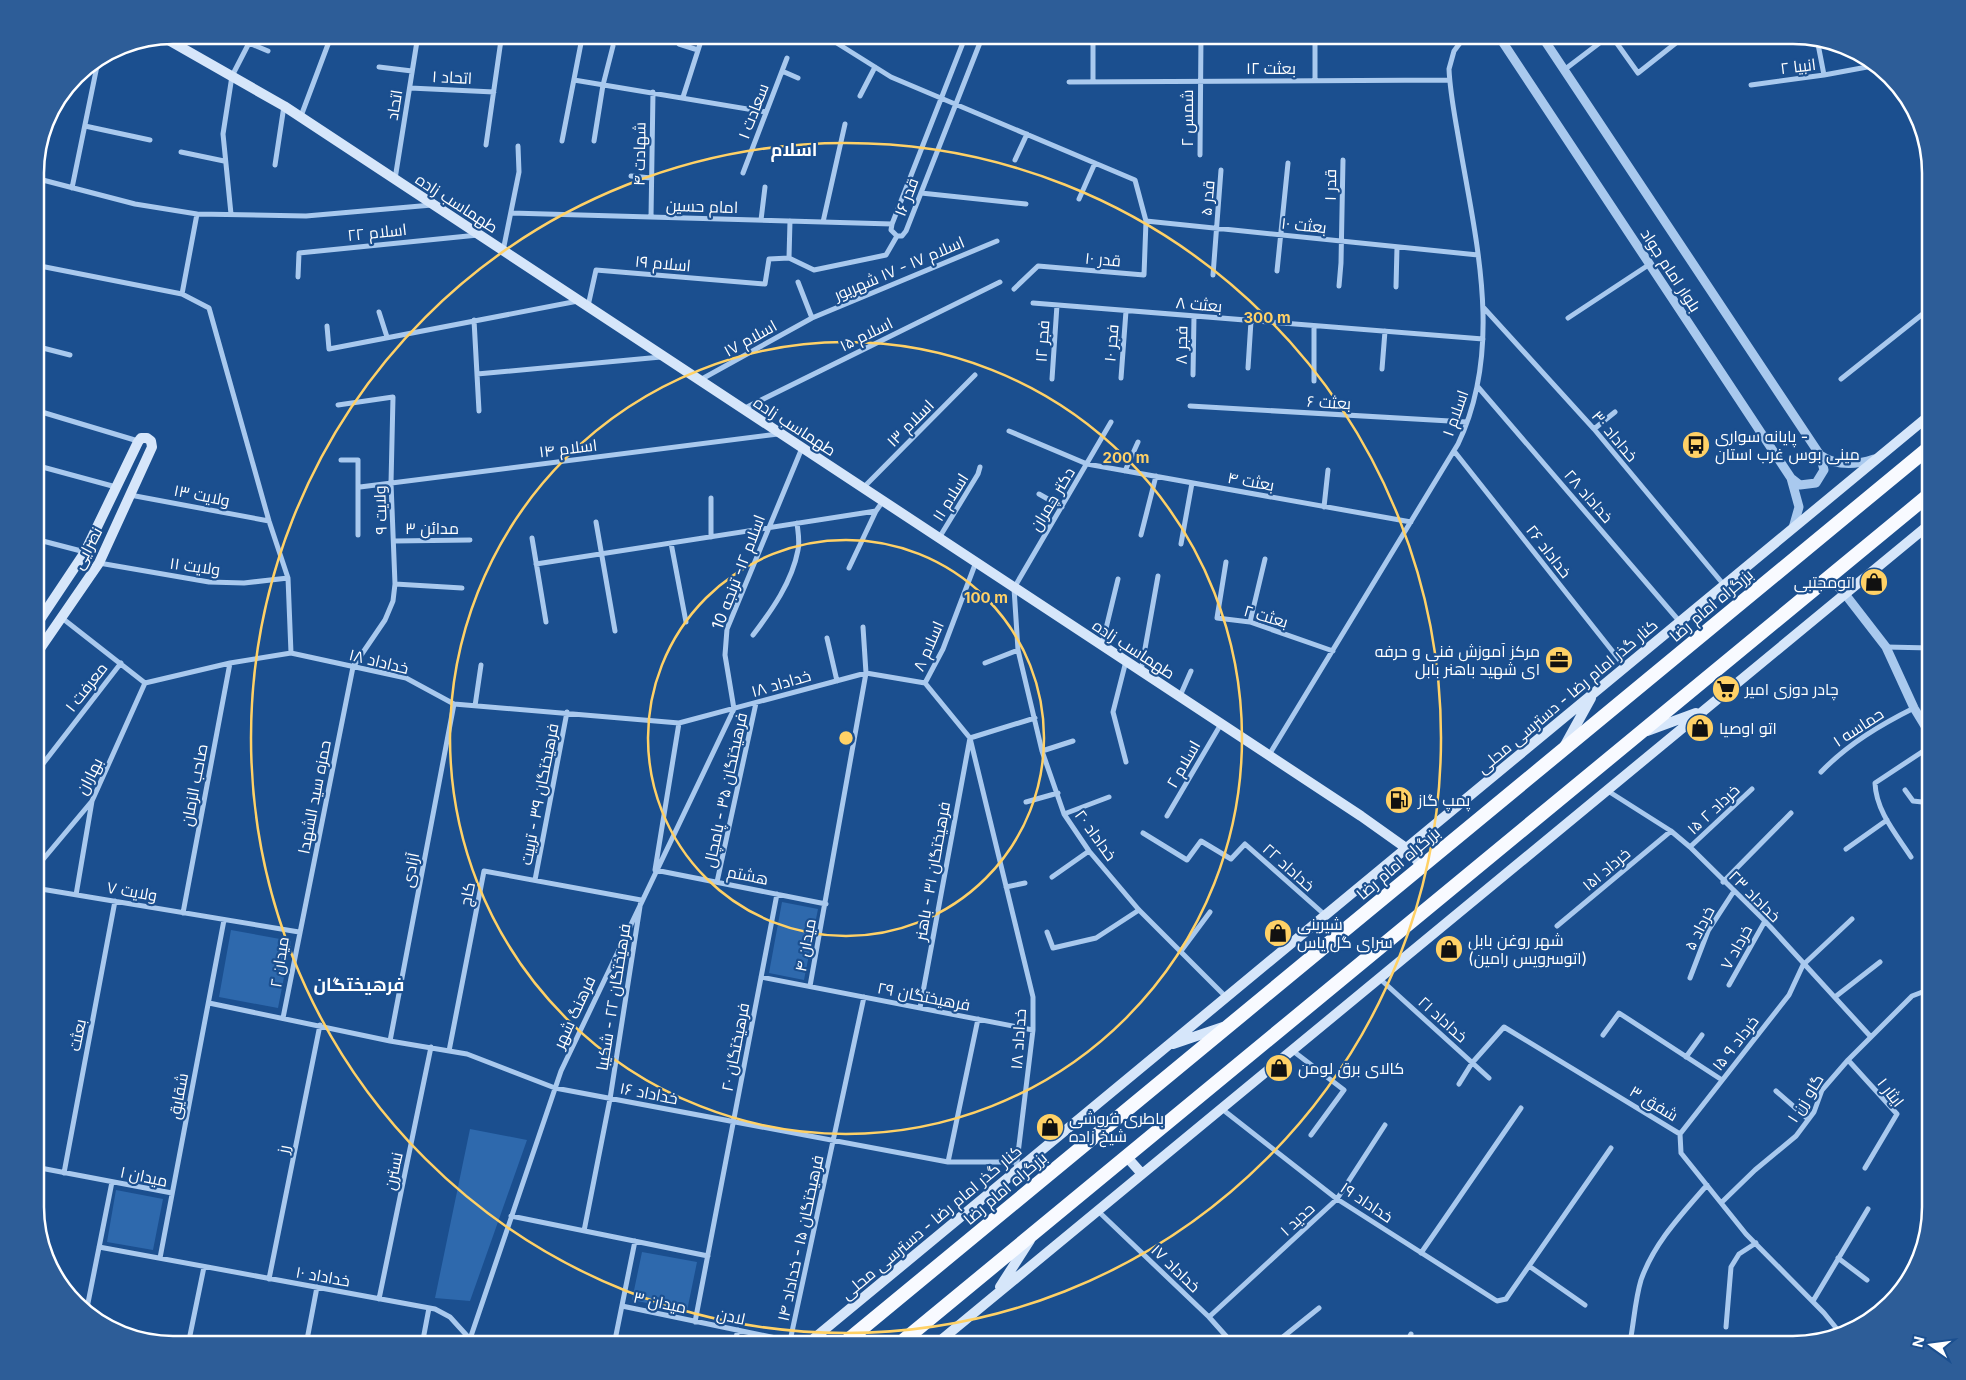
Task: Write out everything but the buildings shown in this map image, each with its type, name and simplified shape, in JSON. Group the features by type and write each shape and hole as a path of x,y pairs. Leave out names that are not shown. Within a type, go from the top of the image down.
{"highway":[{"name":"بزرگراه امام رضا","path":"853,1336 1922,453"},
{"path":"909,1336 1922,500"}],"main road":[{"name":"طهماسب زاده","path":"175,44 284,106 435,205 1269,756 1406,848 1422,866"},
{"name":"کنار گذر امام رضا - دسترسی محلی","path":"817,1336 1016,1167 1168,1046 1922,421"},
{"name":"نصرایی","path":"44,643 99,563 152,448 151,441 147,438 141,438 138,442"},
{"path":"44,614 85,552 138,442"},
{"path":"946,1336 1922,530"},
{"path":"1830,576 1845,594"},
{"path":"1561,752 1594,693"},
{"path":"1639,734 1705,710"},
{"path":"1168,1046 1229,1026"},
{"path":"1126,1156 1142,1174"},
{"path":"994,1297 1035,1232"}],"street":[{"path":"231,214 224,161 223,134 232,76 249,44"},
{"path":"252,44 268,51"},
{"path":"300,117 328,44"},
{"name":"اتحاد","path":"395,180 416,44"},
{"path":"486,145 500,44"},
{"path":"562,141 581,44"},
{"path":"679,44 698,50"},
{"path":"683,97 700,44"},
{"path":"838,44 891,77 1135,180 1146,221"},
{"name":"قدر ۱۶","path":"963,44 892,224 891,230 897,236 902,236 906,231 980,44"},
{"path":"1093,44 1093,81"},
{"name":"شمس ۲","path":"1200,155 1201,44"},
{"path":"1315,44 1316,80"},
{"name":"اسلام ۱","path":"1269,756 1454,451 1467,422 1478,387 1483,339 1483,307 1478,255 1449,80 1449,69 1454,51 1459,44"},
{"name":"بلوار امام جواد","path":"1504,44 1791,478 1798,507 1793,528"},
{"name":"بلوار امام جواد","path":"1547,44 1820,455"},
{"path":"1564,70 1598,44"},
{"path":"1617,44 1638,73 1675,44"},
{"path":"594,141 603,85 613,46"},
{"path":"1818,47 1824,75"},
{"name":"سعادت ۱","path":"742,173 787,58"},
{"path":"380,67 412,71"},
{"path":"860,96 874,67"},
{"name":"انبیا ۲","path":"1751,85 1867,67"},
{"path":"72,188 97,68"},
{"path":"782,71 798,78"},
{"path":"574,80 766,112"},
{"name":"بعثت ۱۲","path":"1069,82 1449,80"},
{"name":"اتحاد ۱","path":"410,88 494,92"},
{"name":"شهادت ۴","path":"651,217 653,92"},
{"path":"275,165 284,106"},
{"path":"823,222 845,124"},
{"path":"85,126 150,140"},
{"path":"1016,160 1028,134"},
{"path":"503,251 520,172 518,146"},
{"path":"181,152 224,161"},
{"name":"قدر ۱","path":"1339,286 1342,241 1343,160"},
{"path":"1079,199 1095,163"},
{"path":"1277,271 1288,163"},
{"name":"قدر ۵","path":"1213,275 1222,170"},
{"path":"631,176 652,178"},
{"path":"44,180 135,204 197,214 306,216 435,205"},
{"path":"761,220 765,187"},
{"path":"921,193 1026,204"},
{"name":"امام حسین","path":"511,213 892,224"},
{"path":"182,294 197,214"},
{"path":"790,221 790,258 814,270 886,255 897,236"},
{"name":"بعثت ۱۰","path":"1146,221 1478,255"},
{"name":"قدر ۱۰","path":"1014,289 1038,266 1144,276 1146,221"},
{"name":"اسلام ۲۲","path":"298,277 299,253 481,236"},
{"name":"اسلام ۱۷ - ۱۷ شهریور","path":"812,318 996,241"},
{"path":"1396,286 1397,247"},
{"name":"اسلام ۱۹","path":"583,304 596,270 765,284 768,259 790,258"},
{"path":"1568,318 1650,264"},
{"path":"44,267 182,294 209,308 269,521 288,578 291,653"},
{"path":"798,282 812,318"},
{"name":"اسلام ۱۵","path":"743,409 1000,282"},
{"name":"بعثت ۸","path":"1033,303 1483,339"},
{"path":"327,326 329,349 474,320 583,304"},
{"name":"فجر ۱۲","path":"1052,379 1057,305"},
{"name":"خداداد ۳۰","path":"1483,307 1594,429 1724,585"},
{"name":"فجر ۱۰","path":"1121,378 1126,310"},
{"path":"379,312 387,337"},
{"name":"فجر ۸","path":"1193,374 1194,316"},
{"path":"1841,379 1922,316"},
{"name":"اسلام ۱۷","path":"700,380 812,318"},
{"path":"474,320 479,411"},
{"path":"1248,368 1251,320"},
{"path":"1314,326 1314,381"},
{"path":"1382,369 1385,331"},
{"path":"44,348 70,355"},
{"path":"478,374 660,356 666,358"},
{"name":"اسلام ۱۳","path":"863,488 975,375"},
{"name":"خداداد ۲۸","path":"1478,387 1680,622"},
{"name":"ولایت ۹","path":"338,405 393,397 391,483 394,541 394,601 389,613 353,667"},
{"name":"بعثت ۶","path":"1190,406 1467,422"},
{"path":"1594,429 1615,412"},
{"path":"44,413 138,442"},
{"name":"دکتر چمران","path":"1014,588 1111,422"},
{"name":"بعثت ۴","path":"1009,431 1087,464 1411,522"},
{"name":"اسلام ۱۴","path":"360,487 780,434"},
{"path":"1125,471 1138,442"},
{"name":"اسلام ۱۲- ترنجه 10","path":"734,709 725,655 727,629 767,528 802,448"},
{"name":"خداداد ۲۶","path":"1454,451 1625,667"},
{"path":"1820,455 1830,460 1850,464 1877,458"},
{"path":"1791,478 1800,485 1816,483 1824,470 1820,455"},
{"path":"341,460 358,460 360,487 358,535"},
{"path":"44,467 116,487"},
{"name":"اسلام ۱۱","path":"939,538 978,474 980,467"},
{"path":"1324,507 1328,470"},
{"path":"1141,535 1156,476"},
{"path":"1181,544 1192,483"},
{"name":"ولایت ۱۳","path":"130,494 269,521"},
{"path":"1039,494 1062,507"},
{"path":"710,537 711,498"},
{"path":"849,568 876,511 883,502"},
{"path":"536,564 876,511"},
{"path":"596,522 615,631"},
{"path":"753,635 778,602 790,574 799,549 797,523"},
{"path":"532,538 546,622"},
{"name":"مدائن ۳","path":"394,541 470,540"},
{"path":"44,541 85,552"},
{"path":"671,543 686,622"},
{"path":"1250,622 1265,558"},
{"name":"اسلام ۸","path":"925,683 942,650 976,562"},
{"name":"بعثت ۲","path":"1226,562 1217,618 1250,622 1333,651"},
{"name":"ولایت ۱۱","path":"99,563 209,582 244,583 288,578"},
{"path":"1141,672 1158,576"},
{"path":"1102,646 1118,579"},
{"path":"395,584 462,588"},
{"name":"خداداد ۲۰","path":"1014,588 1018,650 1042,751 1064,814 1089,851 1139,910 1226,997"},
{"path":"1845,594 1886,647 1922,721"},
{"path":"62,618 145,683"},
{"path":"826,904 866,673 863,627"},
{"path":"827,638 837,681"},
{"path":"1886,647 1922,648"},
{"path":"985,663 1018,650"},
{"name":"خداداد ۱۸","path":"145,683 230,663 291,653 406,678 454,704 567,712 679,723 866,673 925,683 970,738 1033,997 1033,1030 1025,1108 1016,1167"},
{"path":"1126,661 1113,712 1126,762"},
{"name":"معرفت ۱","path":"44,762 121,663"},
{"name":"صاحب الزمان","path":"183,913 230,663"},
{"path":"475,706 481,665"},
{"name":"حمزه سید الشهدا","path":"299,932 353,667"},
{"path":"1180,697 1191,671"},
{"name":"بهاران","path":"44,858 92,801 145,683"},
{"name":"فرهیختگان ۳۵ - پامچال","path":"718,882 756,703"},
{"name":"آزادی","path":"390,1041 454,704"},
{"name":"حماسه ۱","path":"1821,772 1835,757 1873,729 1914,708"},
{"name":"فرهنگ شهر","path":"471,1336 555,1088 572,1046 734,709"},
{"name":"فرهیختگان ۳۹ - تربیت","path":"535,880 567,712"},
{"path":"970,738 1035,718"},
{"path":"655,870 679,723"},
{"name":"اسلام ۲","path":"1168,816 1221,724"},
{"name":"فرهیختگان ۳۱ - باهنر","path":"920,1008 970,738"},
{"path":"1042,751 1073,741"},
{"path":"1911,857 1887,820 1875,797 1875,783 1922,752"},
{"name":"۱۵ خرداد ۲","path":"1690,847 1752,789"},
{"name":"خداداد ۲۳","path":"1607,790 1671,831 1690,847 1765,922 1871,1037"},
{"path":"1905,790 1913,801 1922,802"},
{"path":"1026,802 1058,793"},
{"path":"1064,814 1109,797"},
{"path":"76,894 92,801"},
{"path":"1723,882 1791,813"},
{"path":"1846,850 1887,820"},
{"name":"۱۵خرداد ۱","path":"1557,926 1671,831"},
{"name":"خداداد ۲۲","path":"1143,833 1187,860 1201,841 1231,859 1245,844 1325,916"},
{"path":"1052,877 1089,851"},
{"name":"کاج","path":"449,1051 484,870 641,900"},
{"name":"هشتم","path":"655,870 777,894"},
{"path":"1006,887 1025,883"},
{"name":"ولایت ۷","path":"44,889 224,920"},
{"name":"خرداد ۵","path":"1690,978 1708,931 1734,891"},
{"path":"761,977 777,894"},
{"name":"میدان ۴","path":"761,977 810,986 826,904 777,894"},
{"name":"فرهیختگان ۲۲ - شکیبا","path":"584,1231 610,1099 641,900"},
{"name":"بعثت","path":"64,1173 115,901"},
{"path":"1047,932 1053,948 1096,938 1139,910"},
{"path":"1180,951 1210,912"},
{"path":"1803,965 1852,919"},
{"path":"224,920 209,1003 283,1018"},
{"name":"میدان ۲","path":"224,920 299,932 283,1018"},
{"name":"خرداد ۷","path":"1729,985 1765,922"},
{"path":"1836,997 1880,962"},
{"name":"۱۵ خرداد ۹","path":"1680,1134 1789,995 1803,965"},
{"name":"فرهیختگان ۲۰","path":"708,1256 761,977"},
{"name":"خداداد ۲۱","path":"1379,978 1489,1078"},
{"name":"فرهیختگان ۲۹","path":"810,986 1033,1030"},
{"name":"گاو زن ۱","path":"1722,1202 1755,1170 1796,1136 1814,1112 1822,1090 1848,1060 1912,996 1922,993"},
{"name":"فرهیختگان ۱۵ - خداداد ۱۴","path":"791,1336 864,997"},
{"name":"شقایق","path":"172,1193 209,1003"},
{"path":"1603,1035 1619,1012 1722,1080"},
{"name":"خداداد ۱۶","path":"283,1018 487,1060 555,1088 948,1162 1016,1167"},
{"path":"948,1162 978,1020"},
{"name":"رز","path":"270,1279 320,1025"},
{"name":"شفق ۳","path":"1459,1084 1472,1063 1504,1027 1680,1134 1681,1153 1756,1243 1813,1301 1836,1328"},
{"path":"1686,1057 1702,1035"},
{"name":"نسترن","path":"379,1299 431,1047"},
{"path":"1292,1050 1344,1090 1311,1134"},
{"name":"ایثار ۱","path":"1848,1060 1897,1114 1865,1168"},
{"path":"1776,1091 1808,1119"},
{"name":"خداداد ۱۹","path":"1222,1108 1337,1199 1496,1301 1506,1299 1530,1266"},
{"path":"1421,1253 1521,1108"},
{"name":"حدید ۱","path":"1209,1318 1337,1199 1385,1124"},
{"path":"1585,1305 1530,1266 1611,1148"},
{"path":"44,1169 112,1182"},
{"name":"میدان ۱","path":"88,1304 112,1182 172,1193 160,1258"},
{"path":"1631,1336 1641,1282 1650,1258 1668,1230 1707,1185"},
{"path":"1813,1301 1868,1209"},
{"name":"خداداد ۱۷","path":"1098,1211 1226,1336"},
{"path":"512,1216 708,1256"},
{"name":"میدان ۳","path":"635,1241 622,1306 695,1322 708,1256"},
{"path":"1726,1327 1731,1267 1739,1254 1756,1243"},
{"path":"99,1247 160,1258"},
{"name":"خداداد ۱۰","path":"160,1258 429,1308 446,1313 467,1336"},
{"path":"1838,1258 1867,1280"},
{"path":"190,1336 204,1266"},
{"path":"308,1336 317,1287"},
{"path":"616,1336 622,1306"},
{"path":"424,1336 429,1308"},
{"path":"1284,1336 1320,1308"},
{"name":"لادن","path":"695,1322 766,1336"},
{"path":"736,1336 738,1330"}],"shaded area":[{"path":"782,902 818,909 804,980 769,973"},
{"path":"231,930 291,941 278,1008 219,997"},
{"path":"470,1129 527,1140 470,1301 435,1298"},
{"path":"116,1190 163,1199 153,1250 107,1242"},
{"path":"642,1252 697,1262 687,1311 632,1300"}],"place":[{"name":"پایانه سواری - مینی بوس غرب استان","path":"1696,445"},
{"name":"اتومجتبی","path":"1874,582"},
{"name":"مرکز آموزش فنی و حرفه ای شهید باهنر بابل","path":"1559,660"},
{"name":"چادر دوزی امیر","path":"1726,689"},
{"name":"اتو اوصیا","path":"1700,728"},
{"name":"پمپ گاز","path":"1399,800"},
{"name":"شیرینی سرای گل یاس","path":"1278,933"},
{"name":"شهر روغن بابل (اتوسرویس رامین)","path":"1449,949"},
{"name":"کالای برق لومن","path":"1279,1068"},
{"name":"باطری فروشی شیخ زاده","path":"1050,1127"}],"district":[{"name":"اسلام","path":"794,149"},
{"name":"فرهیختگان","path":"359,984"}]}
